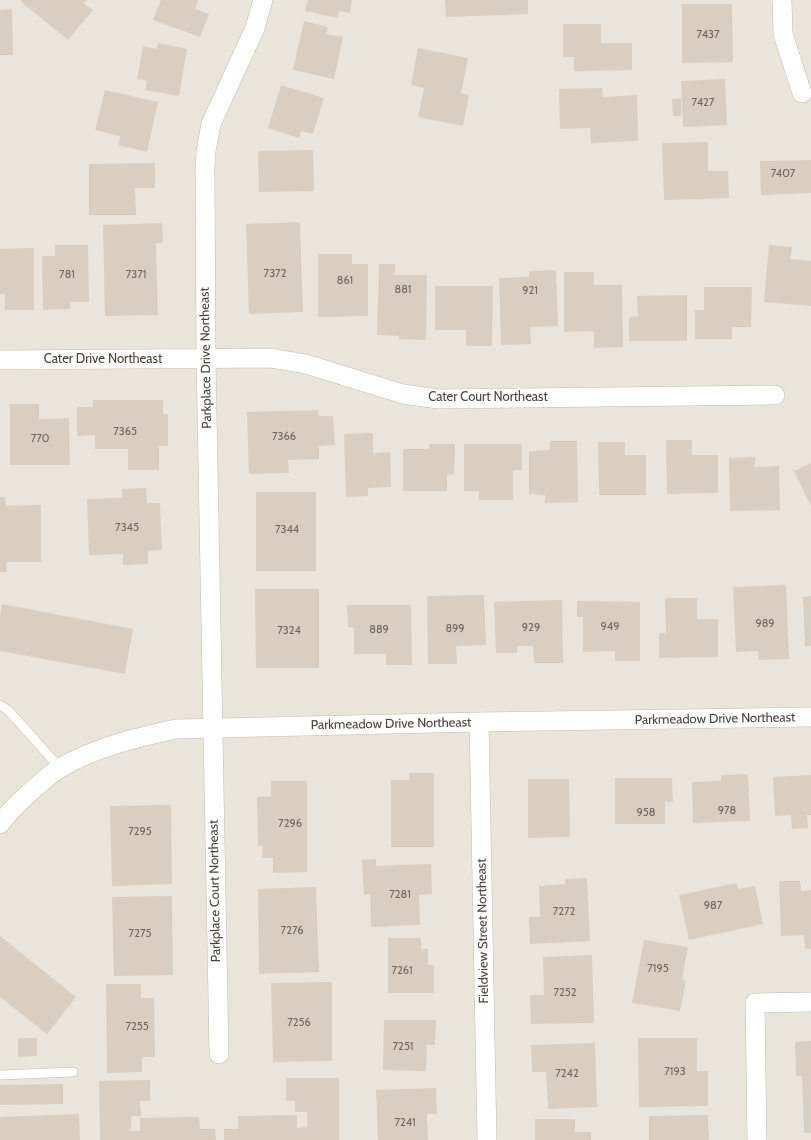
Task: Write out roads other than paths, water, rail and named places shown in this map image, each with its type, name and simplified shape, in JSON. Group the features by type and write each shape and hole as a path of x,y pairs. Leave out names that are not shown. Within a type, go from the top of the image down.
{"street":[{"name":"Parkplace Drive Northeast","path":"212,728 206,359 206,151 211,124 255,28 263,0"},
{"path":"782,0 783,34 802,93"},
{"name":"Cater Court Northeast","path":"206,359 270,358 306,364 403,394 439,398 775,395"},
{"name":"Cater Drive Northeast","path":"0,360 206,359"},
{"name":"Parkmeadow Drive Northeast","path":"0,824 7,814 43,781 60,768 97,750 133,738 176,729 479,722 811,717"},
{"name":"Fieldview Street Northeast","path":"479,722 487,1140"},
{"name":"Parkplace Court Northeast","path":"212,728 219,1054"},
{"path":"757,1140 755,1003 811,1002"}],"lane":[{"path":"0,705 9,711 60,768"},
{"path":"0,1075 73,1072"}]}
